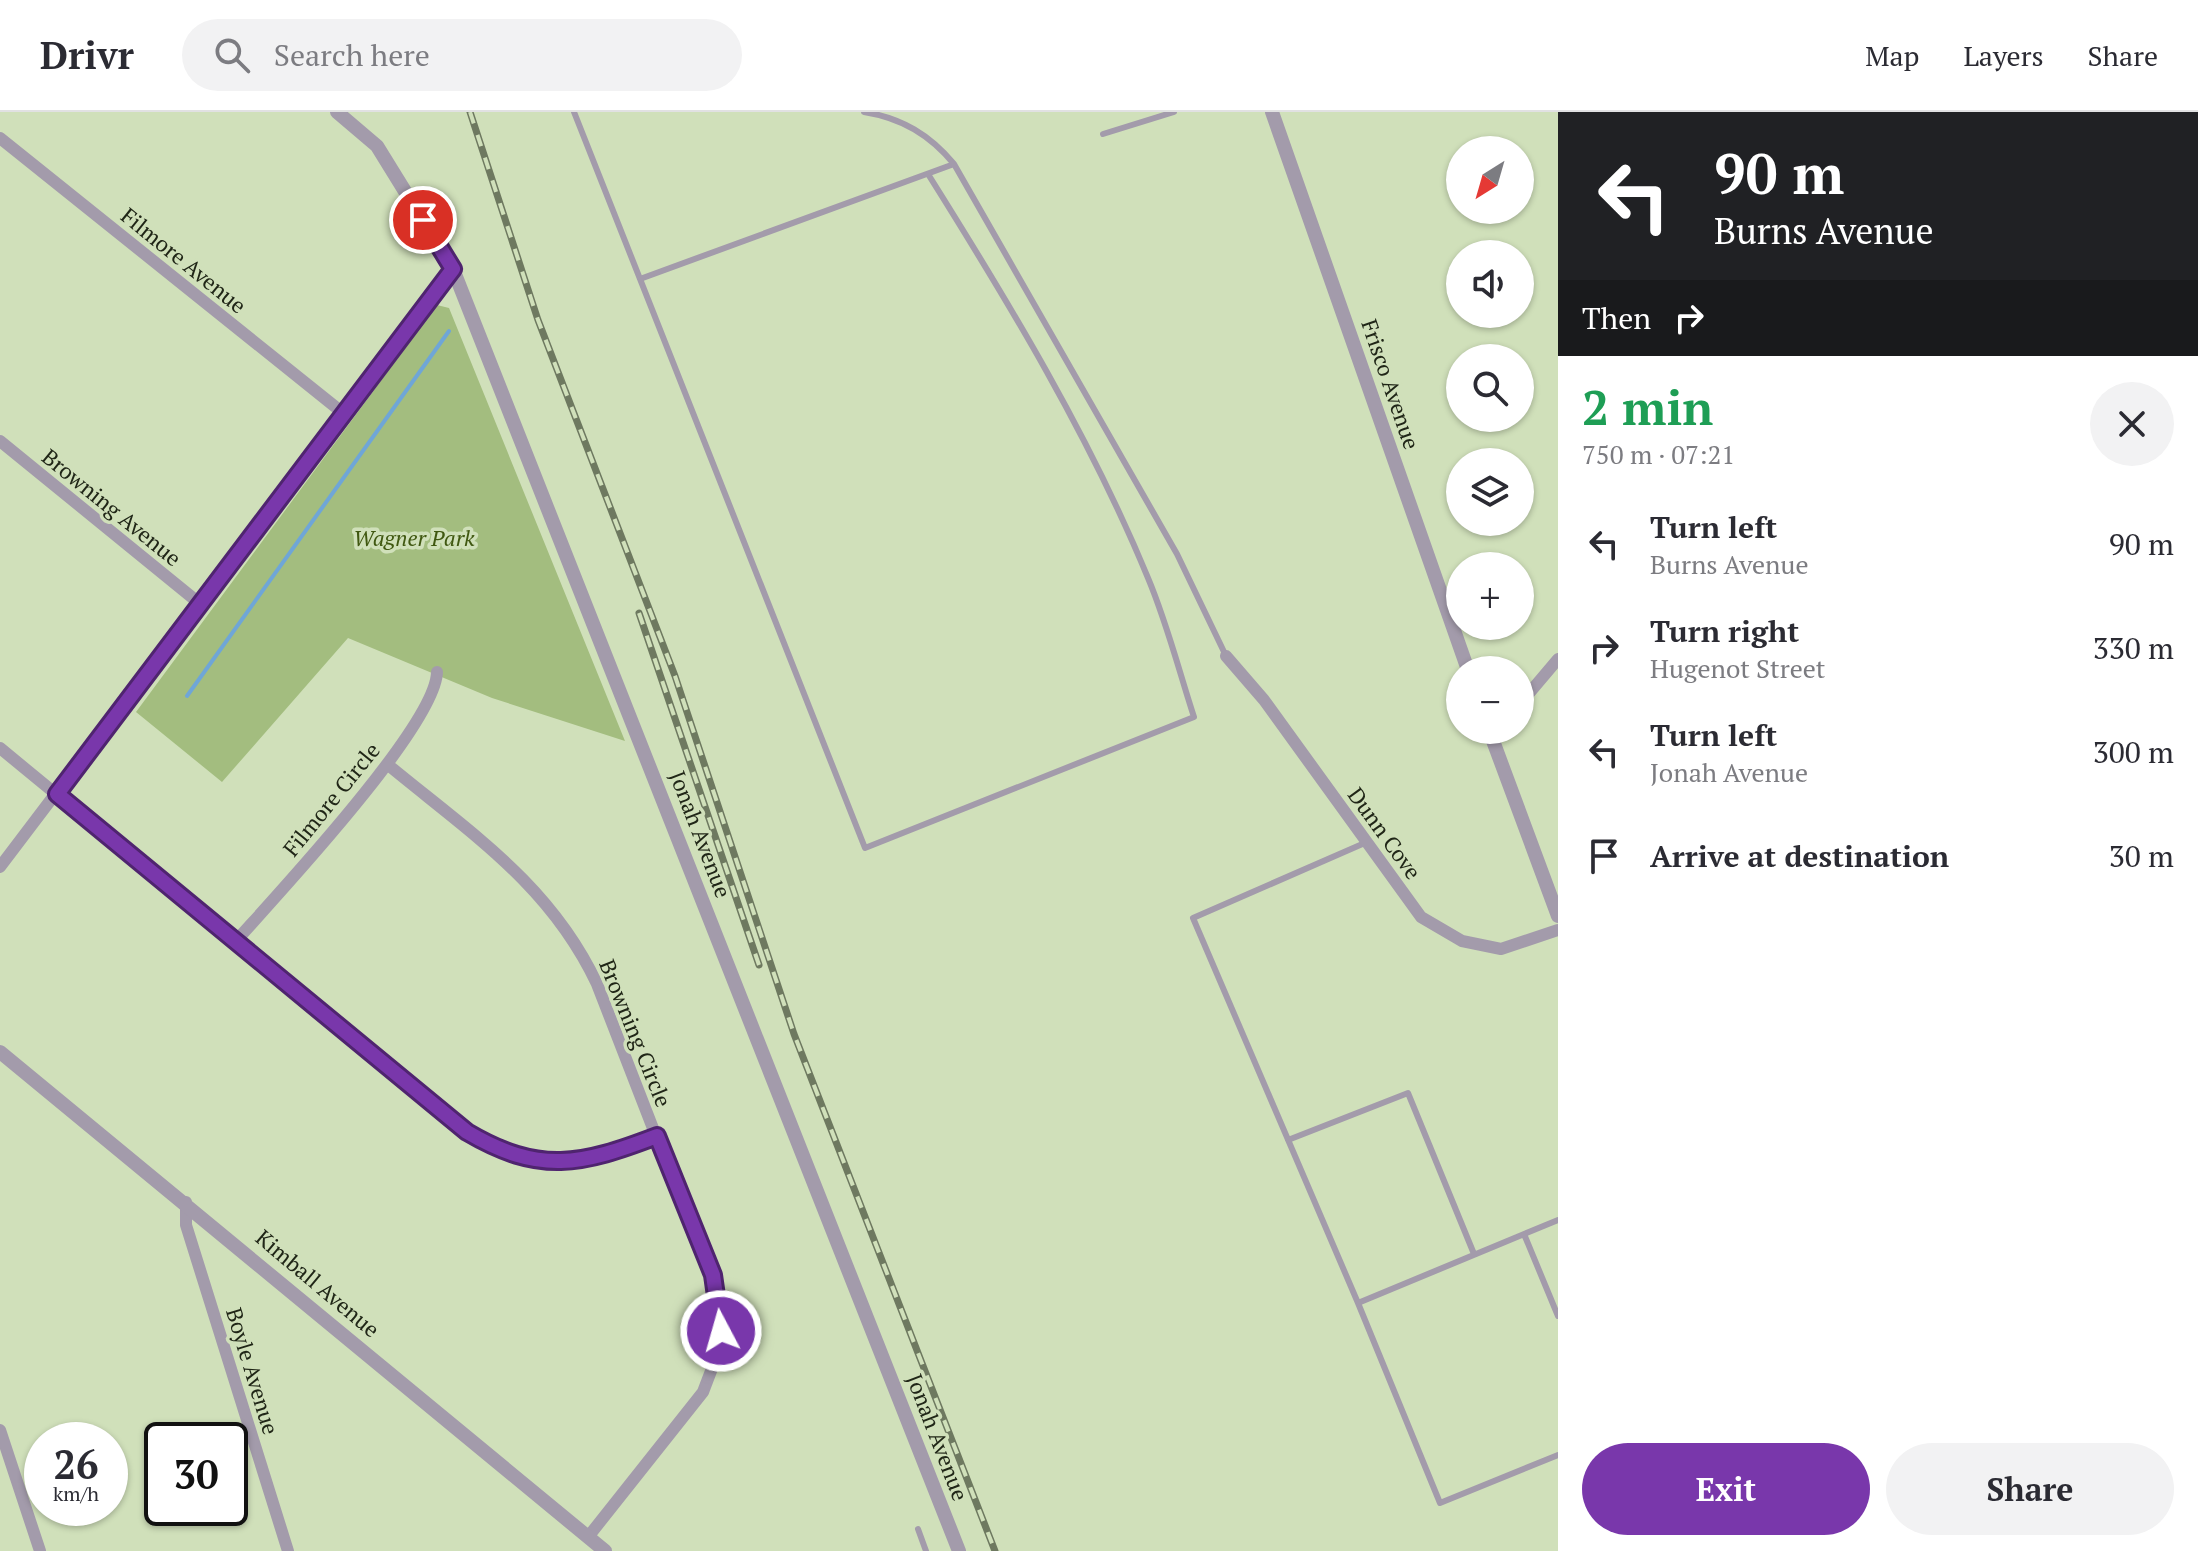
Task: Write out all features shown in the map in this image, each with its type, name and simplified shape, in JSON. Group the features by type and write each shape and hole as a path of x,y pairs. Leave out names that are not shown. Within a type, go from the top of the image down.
{"street":[{"name":"Jonah Avenue","path":"337,112 377,146 453,269 959,1551"},
{"name":"Frisco Avenue","path":"1272,112 1463,656"},
{"name":"Filmore Avenue","path":"0,138 343,413"},
{"path":"0,867 453,269"},
{"name":"Browning Avenue","path":"0,441 199,603"},
{"name":"Dunn Cove","path":"1226,656 1264,700 1421,917 1462,941 1501,949 1558,930"},
{"path":"1534,687 1558,659"},
{"name":"Filmore Circle","path":"236,941 387,764 430,702 437,686 437,672"},
{"path":"1497,744 1558,915"},
{"path":"0,748 467,1132 507,1153 550,1163 576,1162 657,1136"},
{"name":"Browning Circle","path":"387,764 530,884 561,919 597,984 713,1275 721,1311 719,1350 713,1372 690,1412 588,1537"},
{"name":"Kimball Avenue","path":"0,1052 186,1202 605,1551"},
{"name":"Boyle Avenue","path":"186,1202 186,1225 288,1551"},
{"path":"0,1430 40,1551"}],"lane":[{"path":"574,112 865,848 1194,717 1148,578 1089,455 1003,293 928,174"},
{"path":"864,112 882,115 933,139 954,164 1177,554 1226,656"},
{"path":"1103,134 1174,112"},
{"path":"640,279 954,164"},
{"path":"1367,842 1193,918 1440,1503 1558,1455"},
{"path":"1288,1140 1408,1093 1474,1254"},
{"path":"1358,1303 1558,1220"},
{"path":"1524,1234 1558,1316"},
{"path":"918,1529 926,1551"}],"green space":[{"name":"Wagner Park","path":"437,305 449,308 625,741 492,698 348,638 222,782 136,712"}],"waterway":[{"path":"187,696 449,331"}],"railway":[{"path":"470,112 538,320 675,676 794,1034 995,1551"},
{"path":"639,613 759,965"}],"route":[{"path":"423,220 453,269 57,794 467,1132 487,1144 526,1159 550,1163 576,1162 599,1158 657,1136 713,1275 721,1311 721,1331"}]}
